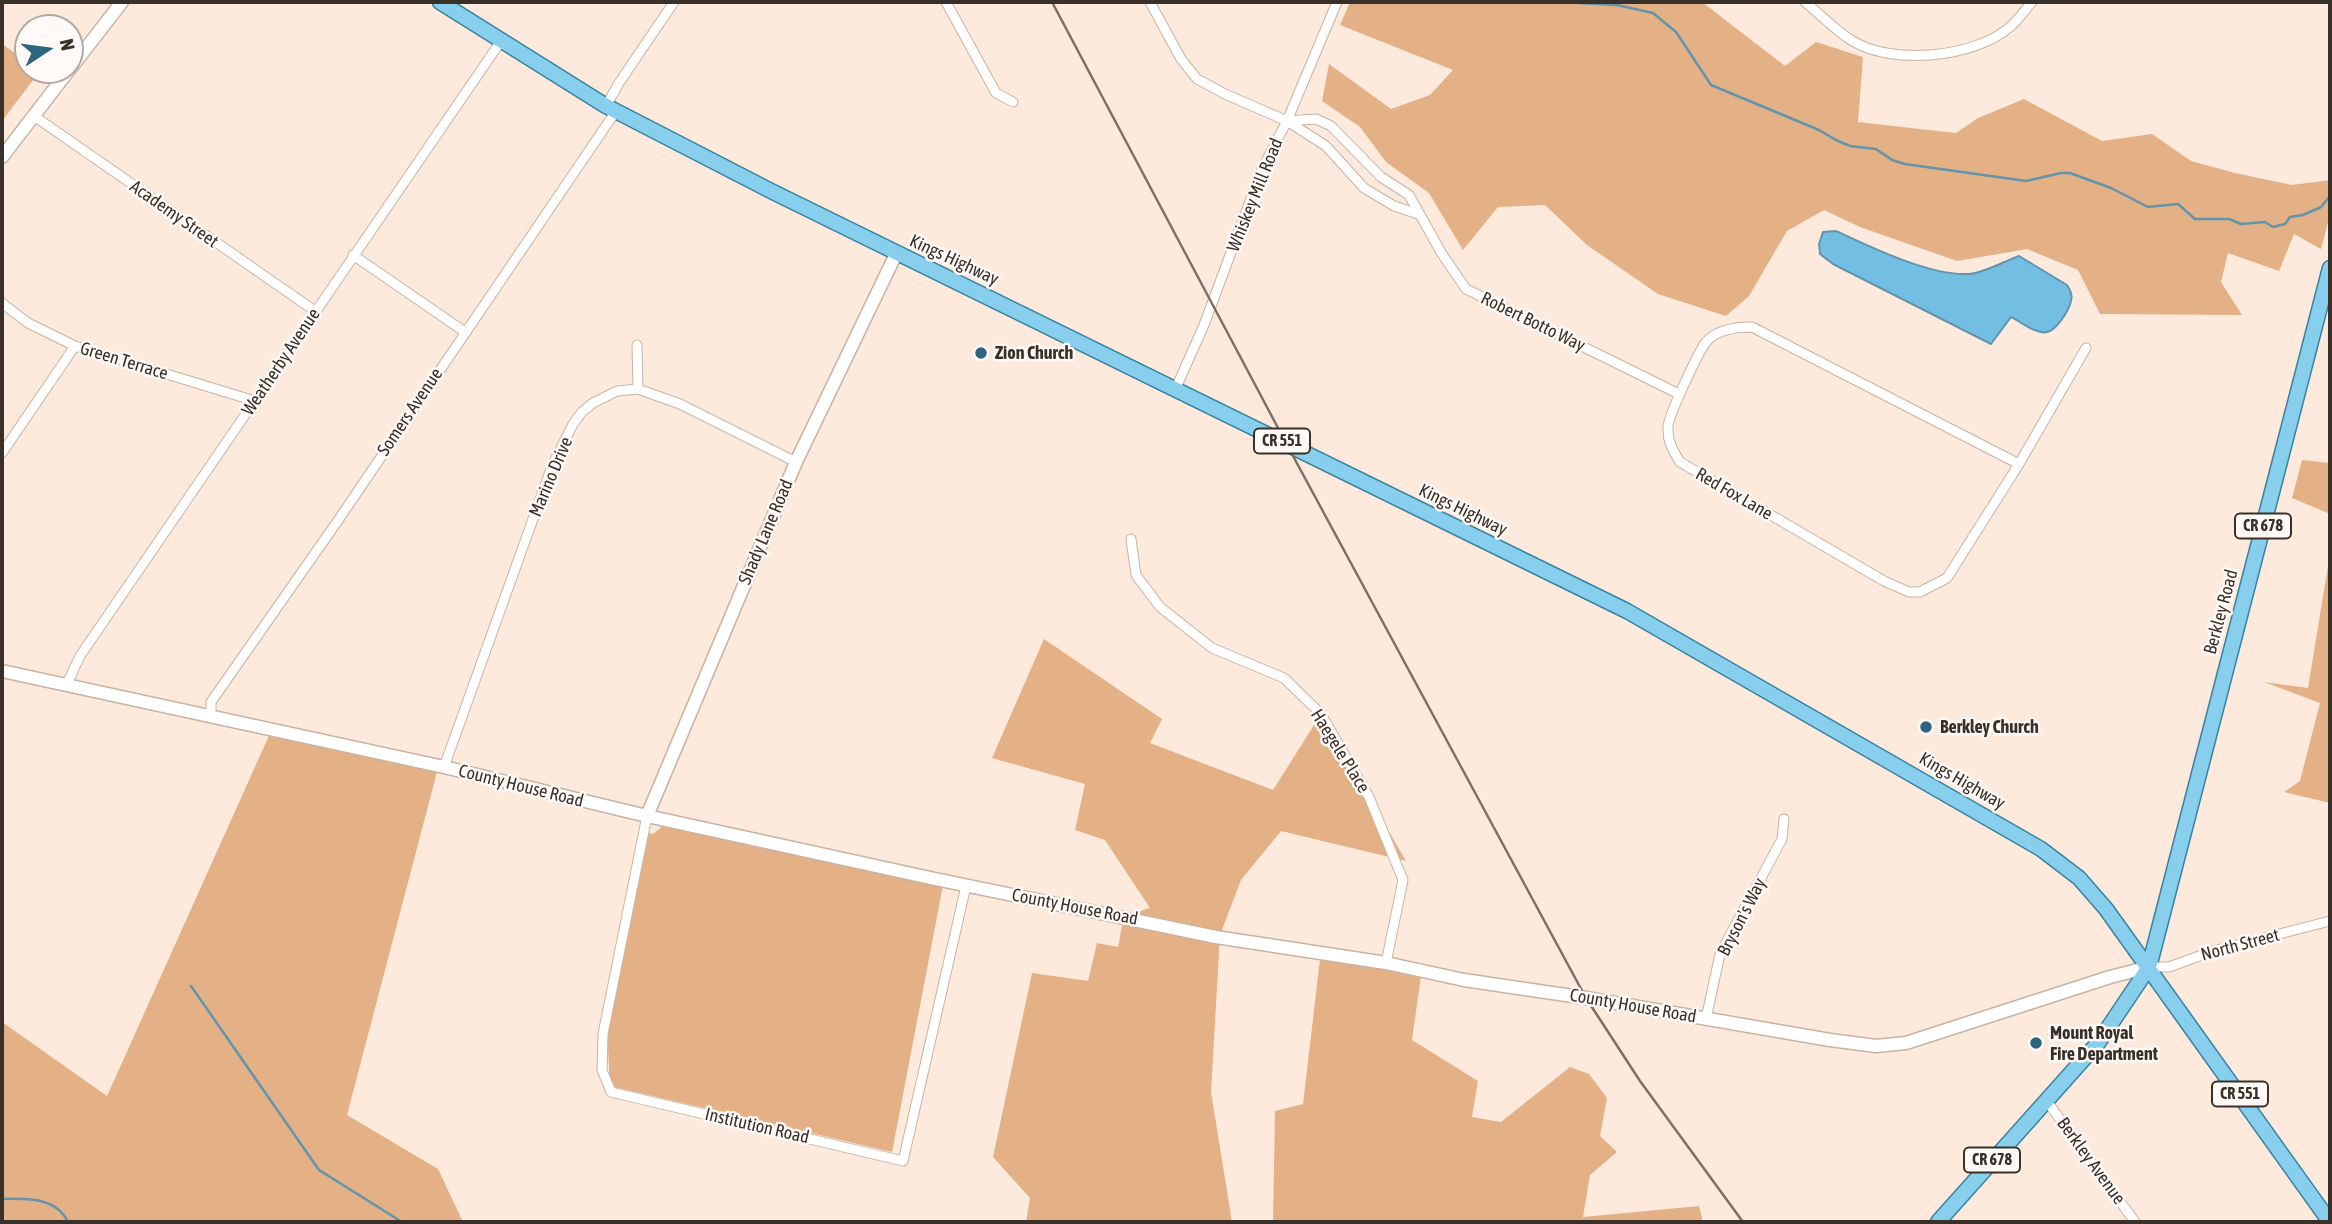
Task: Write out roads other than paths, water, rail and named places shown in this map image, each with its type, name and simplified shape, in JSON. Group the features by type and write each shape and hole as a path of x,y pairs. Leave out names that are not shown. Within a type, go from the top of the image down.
{"main road":[{"name":"Kings Highway","path":"440,2 611,108 897,254 1627,611 2062,863 2088,887 2149,967 2330,1222"},
{"name":"Berkley Road","path":"2149,967 2330,268"},
{"name":"CR 678","path":"1938,1222 2098,1043 2149,967"}],"street":[{"path":"84,52 122,2"},
{"name":"Somers Avenue","path":"211,715 211,702 465,332 611,108 619,83 674,2"},
{"path":"946,2 996,93 1013,102"},
{"path":"1150,2 1191,73 1204,84 1287,121 1326,146 1364,188 1394,206 1418,214"},
{"name":"Whiskey Mill Road","path":"1175,390 1207,316 1262,169 1287,121 1337,2"},
{"path":"1805,2 1852,41 1882,51 1923,56 1961,51 1985,42 2010,27 2028,3"},
{"name":"Weatherby Avenue","path":"66,686 80,656 501,41"},
{"path":"2,157 59,84"},
{"name":"Academy Street","path":"34,116 315,311"},
{"name":"Robert Botto Way","path":"1287,121 1316,119 1331,126 1381,177 1409,195 1418,214 1466,289 1679,394"},
{"name":"Shady Lane Road","path":"647,816 796,462 897,254"},
{"path":"353,255 465,332"},
{"name":"Green Terrace","path":"2,303 28,323 75,346 255,401"},
{"name":"Red Fox Lane","path":"2019,464 1752,327 1729,329 1706,341 1679,394 1667,425 1669,443 1680,462 1884,581 1909,592 1920,592 1947,578 2019,464 2086,348"},
{"path":"637,345 638,388 680,404 796,462"},
{"path":"2,453 75,346"},
{"name":"Marino Drive","path":"444,767 552,466 573,424 593,403 617,391 638,388"},
{"name":"Haegele Place","path":"1131,539 1136,575 1160,607 1212,648 1284,678 1321,714 1369,797 1403,880 1387,963"},
{"name":"County House Road","path":"2,671 211,715 647,816 966,886 1216,937 1387,963 1464,980 1830,1040 1876,1046 1918,1040 2110,977 2149,967"},
{"name":"Institution Road","path":"647,816 603,1034 603,1070 611,1092 903,1161 966,886"},
{"name":"Bryson's Way","path":"1706,1019 1720,954 1782,839 1784,819"},
{"name":"North Street","path":"2149,967 2169,967 2213,951 2330,921"},
{"name":"Berkley Avenue","path":"2046,1100 2135,1222"}],"water":[{"path":"1836,231 1900,259 1953,273 1980,272 2019,256 2067,285 2071,301 2055,328 2047,332 2038,331 2011,317 1991,344 1833,264 1820,254 1819,244 1823,232"}],"waterway":[{"path":"1560,2 1617,5 1653,13 1676,32 1711,85 1819,130 1850,146 1876,149 1892,160 1905,164 2026,181 2070,173 2111,188 2148,207 2178,204 2195,219 2229,219 2241,224 2265,222 2273,227 2285,224 2290,217 2321,207 2330,196"},
{"path":"191,986 319,1170 402,1222"},
{"path":"2,1199 30,1199 48,1203 63,1214 68,1222"}],"railway":[{"path":"1052,2 1286,443 1586,998 1640,1081 1743,1222"}],"place":[{"name":"Zion Church","path":"981,353"},
{"name":"Berkley Church","path":"1926,727"},
{"name":"Mount Royal Fire Department","path":"2036,1043"}]}
